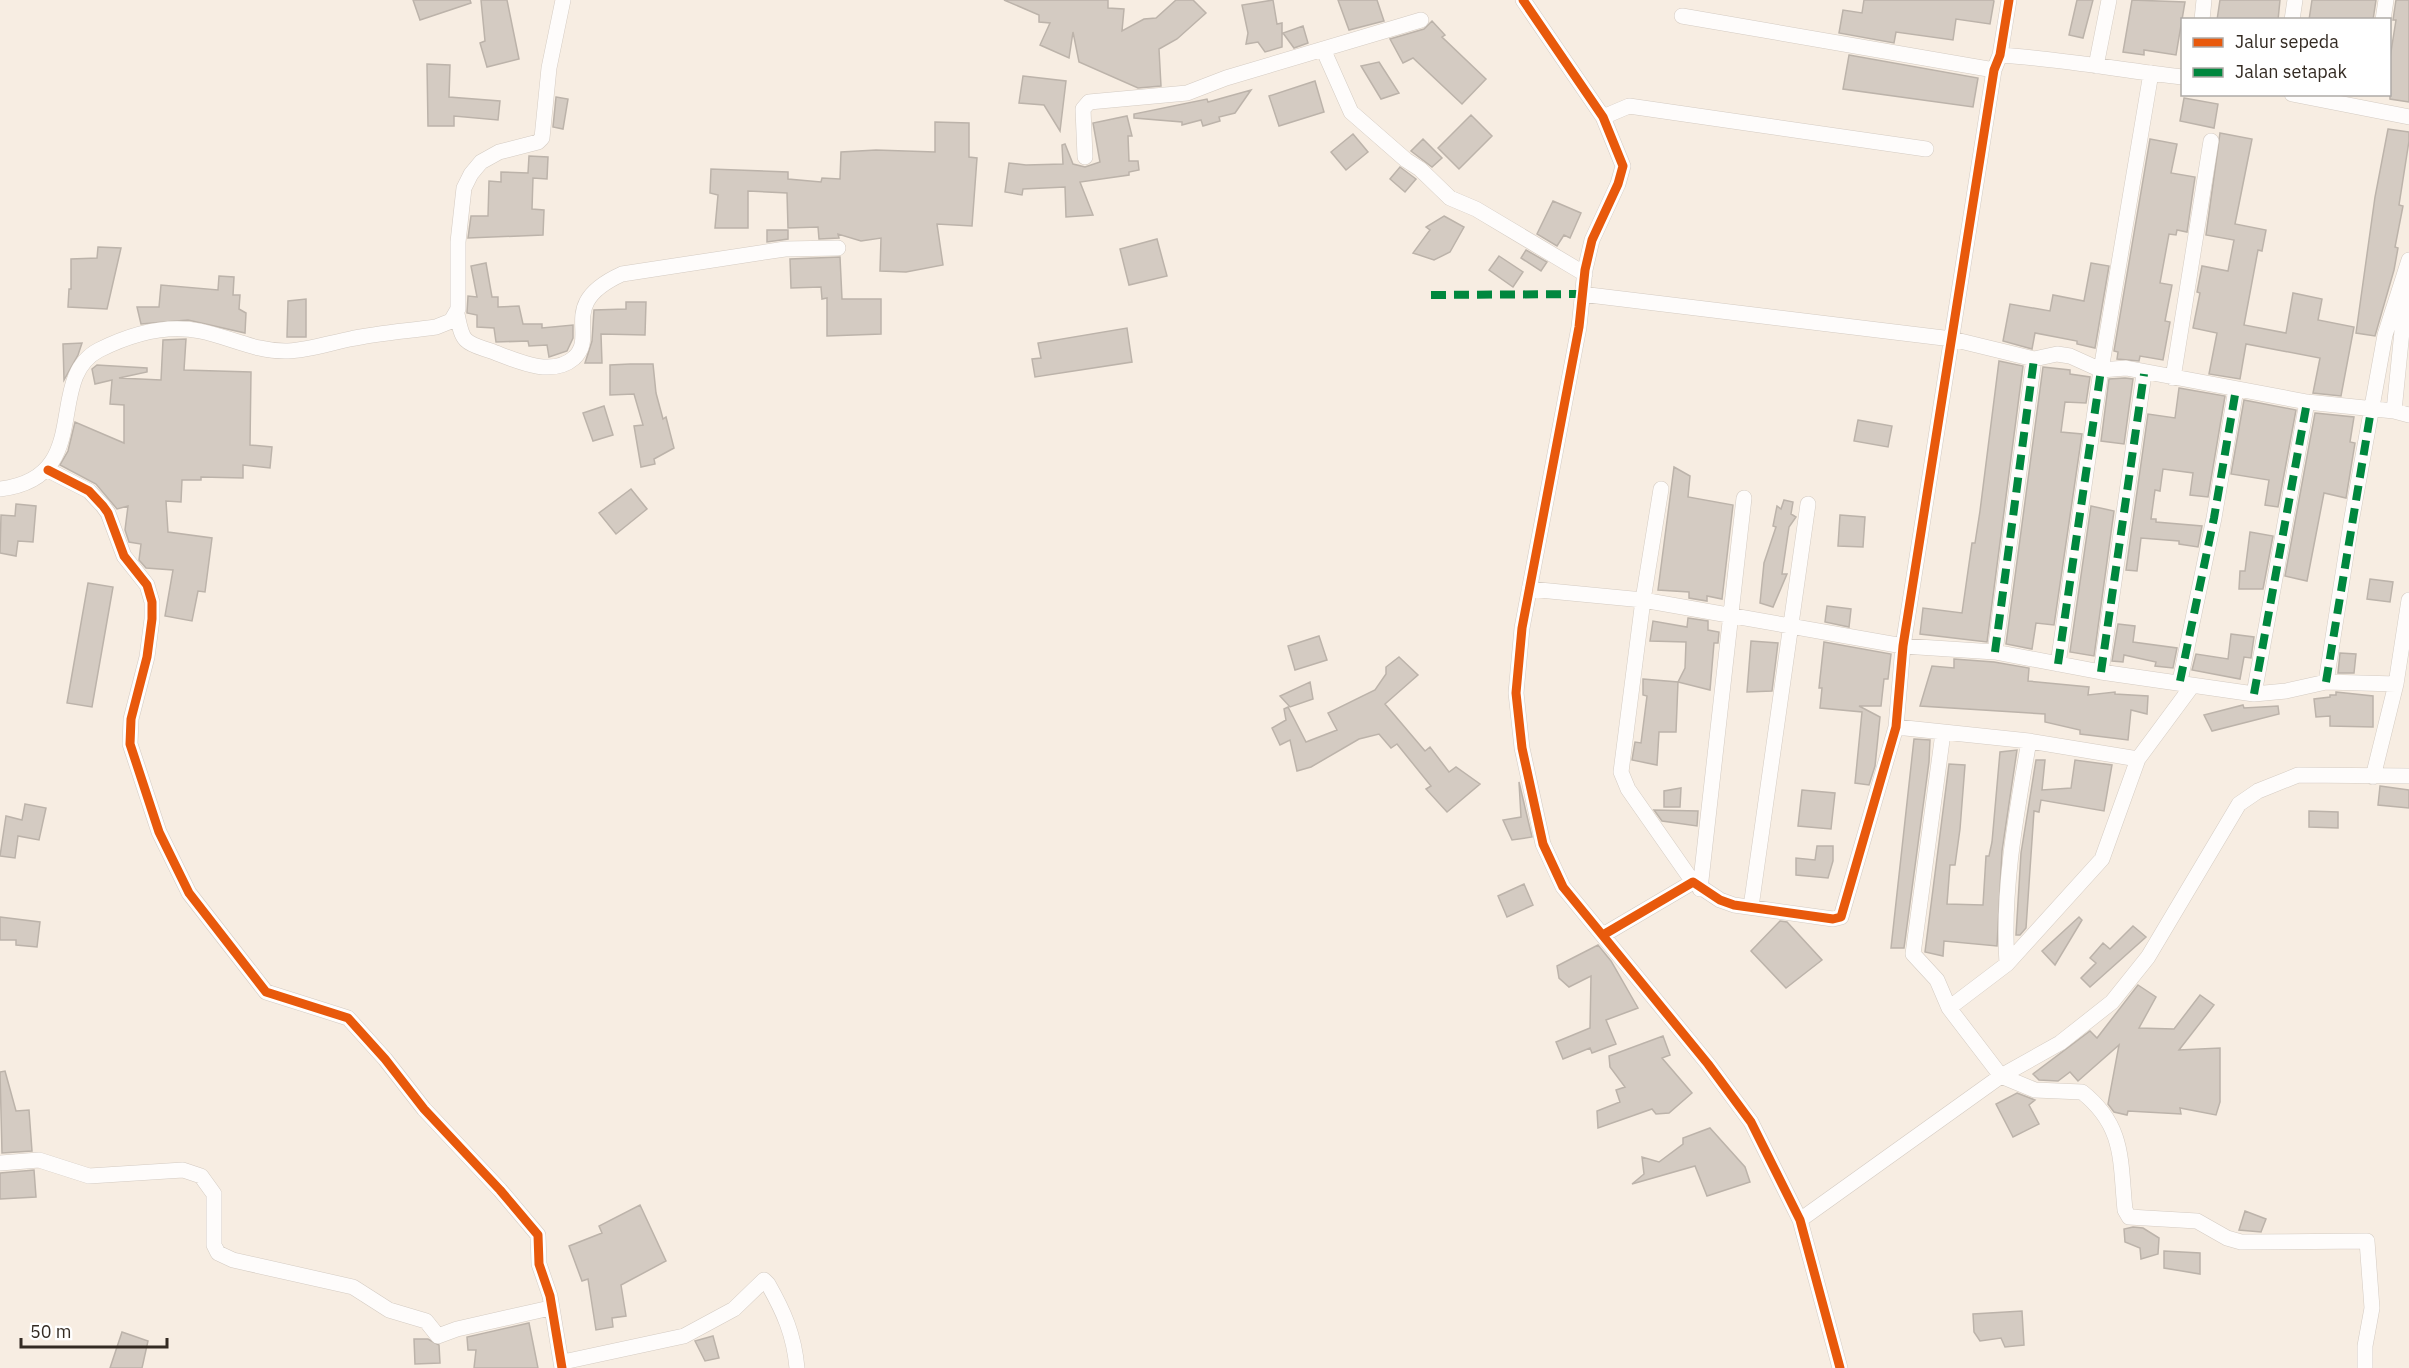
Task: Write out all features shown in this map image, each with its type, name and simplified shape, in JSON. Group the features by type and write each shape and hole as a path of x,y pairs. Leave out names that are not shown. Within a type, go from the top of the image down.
{"street":[{"path":"563,0 549,68 542,138 538,142 500,152 481,162 464,188 458,242 457,314 462,334 472,344 513,360 545,367 562,365 574,358 582,345 582,309 587,300 604,282 622,274 785,249 838,248"},
{"path":"1523,0 1603,117 1623,166 1618,184 1592,240 1581,294 1579,327 1522,628 1516,693 1522,748 1536,816 1543,844 1557,877 1708,1064 1751,1122 1800,1220 1840,1368"},
{"path":"1661,489 1643,600 1621,772 1628,789 1697,886 1734,905 1833,919 1841,917 1896,727 1903,646 1994,70 2000,55 2009,0"},
{"path":"2096,66 2109,0"},
{"path":"2202,18 2204,0"},
{"path":"2292,18 2295,0"},
{"path":"2383,18 2386,0"},
{"path":"1682,16 1994,70"},
{"path":"1085,157 1083,109 1089,102 1187,93 1226,78 1421,20"},
{"path":"1323,49 1351,112 1406,160 1420,169 1450,198 1479,211 1585,274"},
{"path":"2000,55 2064,59 2096,66 2181,77"},
{"path":"2058,664 2101,370 2151,73"},
{"path":"2312,96 2370,102 2409,117"},
{"path":"1603,117 1629,106 1926,149"},
{"path":"2173,378 2211,141"},
{"path":"2326,682 2385,335 2409,261"},
{"path":"2394,411 2409,261"},
{"path":"1581,294 1952,339 2034,358 2057,354 2070,356 2101,370 2126,368 2144,374 2307,402 2394,411 2409,415"},
{"path":"0,489 33,480 48,470 63,435 75,379 83,363 96,351 120,340 169,329 199,331 260,349 288,351 436,327 451,321 457,314"},
{"path":"1995,652 2034,358"},
{"path":"2101,672 2144,374"},
{"path":"1949,1008 2007,964 2102,859 2138,759 2186,684 2236,389"},
{"path":"2254,694 2307,402"},
{"path":"48,470 89,491 103,506 108,513 124,556 147,585 152,602 152,619 147,657 131,719 130,744 159,832 189,893 266,992 348,1018 385,1059 424,1109 500,1190 538,1235 539,1264 550,1296 550,1308 563,1365 684,1336 734,1309 764,1280 789,1324 795,1342 797,1368"},
{"path":"1697,886 1732,615 1744,498"},
{"path":"1751,907 1808,504"},
{"path":"1529,589 1643,600 1903,646 1995,652 2101,672 2254,694 2326,682 2396,684"},
{"path":"2373,777 2396,684 2409,600"},
{"path":"1896,727 2029,741 2138,759"},
{"path":"1943,733 1913,954 1937,980 1949,1008 2001,1076 2035,1090 2076,1090 2087,1095 2108,1120 2117,1137 2125,1210 2129,1217 2197,1221 2227,1238 2241,1242 2367,1240 2372,1308 2365,1346 2365,1368"},
{"path":"2007,964 2005,910 2014,830 2029,741"},
{"path":"1800,1220 2001,1076 2060,1043 2112,1002 2148,957 2239,804 2258,791 2298,775 2409,777"},
{"path":"1603,935 1697,886"},
{"path":"0,1163 39,1160 89,1176 183,1170 201,1176 214,1194 214,1245 218,1253 232,1260 353,1287 389,1310 426,1321 438,1336 457,1329 550,1308"}],"building":[{"path":"413,0 470,0 471,3 420,20"},
{"path":"481,0 507,0 519,59 487,67 480,43 485,41"},
{"path":"1004,0 1108,0 1108,8 1124,9 1122,31 1144,19 1156,18 1176,0 1193,0 1206,13 1177,39 1159,49 1161,86 1138,88 1079,62 1073,32 1069,58 1040,45 1050,23 1039,22 1039,15"},
{"path":"1273,0 1277,24 1282,23 1282,47 1265,52 1258,42 1246,44 1248,33 1242,5"},
{"path":"1338,0 1377,0 1384,21 1349,30"},
{"path":"1864,0 1994,1 1990,24 1956,19 1953,40 1896,32 1894,43 1839,33 1843,10 1862,13"},
{"path":"2077,0 2093,0 2083,38 2069,35"},
{"path":"2132,0 2185,2 2176,55 2144,50 2144,55 2123,52"},
{"path":"2220,0 2280,0 2278,18 2217,18"},
{"path":"2312,0 2376,0 2373,18 2309,18"},
{"path":"2396,0 2409,0 2409,102 2390,99 2391,52 2396,20 2393,20"},
{"path":"1432,21 1445,35 1442,37 1486,79 1462,104 1413,58 1403,63 1390,39 1424,29"},
{"path":"1303,26 1308,43 1294,48 1283,33"},
{"path":"1849,55 1978,78 1973,107 1843,89"},
{"path":"1379,62 1399,93 1381,99 1361,66"},
{"path":"427,64 450,65 449,97 500,101 498,120 454,116 454,126 428,126"},
{"path":"1023,76 1066,81 1060,131 1044,105 1019,103"},
{"path":"1315,81 1324,112 1279,126 1269,96"},
{"path":"1251,90 1235,113 1219,117 1220,121 1203,126 1201,120 1182,125 1182,122 1134,118 1134,114 1207,99 1208,102"},
{"path":"556,97 568,99 563,129 553,127"},
{"path":"2184,98 2218,104 2214,128 2180,121"},
{"path":"1471,115 1492,136 1459,169 1438,148"},
{"path":"1127,116 1132,136 1128,136 1129,161 1138,161 1139,170 1129,172 1129,175 1080,182 1093,215 1066,217 1065,187 1023,189 1022,195 1005,192 1009,163 1063,164 1062,145 1065,144 1073,164 1085,167 1100,162 1093,123"},
{"path":"935,122 969,123 969,157 977,158 972,226 937,224 943,265 906,272 880,271 881,238 861,241 838,234 839,238 819,239 818,227 788,228 787,193 748,191 748,228 715,228 718,195 710,193 711,169 788,172 788,179 821,182 822,178 840,179 841,152 876,150 935,152"},
{"path":"2388,129 2409,132 2409,141 2399,205 2403,206 2395,247 2398,248 2375,336 2356,333 2375,197"},
{"path":"2220,133 2252,139 2235,224 2266,230 2262,251 2258,250 2244,325 2286,333 2293,293 2322,299 2318,320 2354,327 2341,396 2313,393 2320,358 2246,344 2240,379 2209,374 2217,333 2193,328 2200,293 2197,292 2202,266 2228,271 2234,240 2206,235"},
{"path":"1353,134 1368,152 1346,170 1331,152"},
{"path":"1423,139 1442,158 1432,167 1411,151"},
{"path":"2150,139 2177,144 2171,173 2195,177 2187,232 2177,230 2176,235 2169,234 2160,283 2172,285 2165,321 2170,322 2163,360 2140,356 2139,361 2117,359 2118,352 2114,351"},
{"path":"529,156 548,157 547,179 533,178 532,209 544,210 543,235 468,238 471,216 488,216 489,181 501,182 501,172 528,173"},
{"path":"1400,167 1416,179 1405,192 1390,179"},
{"path":"1553,201 1581,213 1570,238 1564,235 1557,246 1537,234"},
{"path":"1444,216 1464,227 1450,252 1434,260 1413,253 1430,230 1426,227"},
{"path":"767,230 788,230 788,239 767,242"},
{"path":"1157,239 1167,276 1129,285 1120,249"},
{"path":"98,247 121,248 107,309 68,307 69,289 71,289 71,259 97,258"},
{"path":"1526,250 1547,262 1541,271 1521,258"},
{"path":"1499,256 1523,272 1513,287 1489,270"},
{"path":"840,257 842,299 881,299 881,334 827,336 827,298 822,299 821,287 791,288 790,259"},
{"path":"486,263 492,297 498,297 498,307 519,306 523,324 542,324 542,328 573,325 573,338 567,351 549,357 547,345 529,346 528,341 496,342 494,328 477,327 477,315 467,313 468,296 477,297 471,266"},
{"path":"2091,263 2109,266 2095,348 2077,344 2077,341 2035,333 2032,349 2003,341 2010,304 2050,311 2053,295 2084,301"},
{"path":"219,276 234,277 233,295 240,295 239,309 246,313 245,333 188,320 141,324 137,307 159,307 161,285 218,290"},
{"path":"306,299 306,337 287,337 288,301"},
{"path":"626,302 646,302 645,335 601,334 602,363 585,363 592,341 594,310 626,309"},
{"path":"1127,328 1132,362 1035,377 1032,359 1041,358 1038,343"},
{"path":"186,339 184,370 251,372 250,445 272,447 270,468 243,465 243,478 201,477 201,480 182,480 181,502 166,501 168,532 212,538 205,592 198,591 192,621 165,616 173,570 146,568 139,560 141,544 129,542 125,530 128,506 117,509 96,484 60,465 68,451 75,422 124,443 124,405 110,404 112,380 95,384 92,369 97,365 147,368 147,372 119,378 161,380 163,340"},
{"path":"82,343 78,355 64,380 63,344"},
{"path":"1999,361 2023,366 1987,642 1920,634 1923,608 1962,613 1972,543 1975,543 1980,511"},
{"path":"653,364 656,393 663,419 666,417 674,448 654,459 655,464 641,467 634,426 643,425 634,394 610,395 610,365"},
{"path":"2043,367 2070,370 2070,374 2090,377 2086,403 2065,402 2061,432 2082,434 2054,625 2036,623 2032,649 2006,644"},
{"path":"2109,379 2133,379 2124,444 2101,441"},
{"path":"2179,388 2225,396 2208,497 2190,495 2193,473 2163,469 2160,491 2155,490 2151,519 2156,519 2156,522 2202,526 2198,547 2179,544 2179,541 2141,538 2137,571 2126,570 2148,414 2175,418"},
{"path":"2244,400 2296,410 2278,507 2265,505 2269,480 2231,474"},
{"path":"604,406 613,435 593,441 583,413"},
{"path":"2315,413 2354,417 2350,442 2355,443 2346,498 2324,493 2307,581 2285,576"},
{"path":"1858,420 1892,426 1888,447 1854,441"},
{"path":"1674,467 1690,476 1688,497 1733,505 1722,599 1707,596 1707,601 1689,598 1689,592 1658,590"},
{"path":"631,489 647,509 616,534 599,513"},
{"path":"1784,500 1793,502 1791,514 1796,517 1789,527 1782,574 1787,574 1773,607 1760,603 1764,563 1776,527 1773,526 1777,506 1781,509"},
{"path":"16,504 36,506 33,542 18,541 16,556 0,553 1,515 15,516"},
{"path":"2091,506 2114,511 2094,656 2070,652"},
{"path":"1840,515 1865,517 1863,547 1838,546"},
{"path":"2250,532 2273,536 2263,589 2239,589 2240,571 2245,571"},
{"path":"2370,579 2393,582 2390,602 2367,599"},
{"path":"88,583 113,587 92,707 67,703"},
{"path":"1827,606 1851,609 1849,627 1825,622"},
{"path":"1688,618 1708,621 1708,630 1719,632 1718,643 1714,643 1710,690 1678,682 1685,668 1686,642 1650,641 1653,621 1687,627"},
{"path":"2118,624 2135,626 2133,642 2177,648 2173,668 2155,666 2156,662 2124,655 2123,662 2112,661"},
{"path":"2231,634 2254,637 2251,658 2244,657 2240,679 2192,670 2196,654 2228,659"},
{"path":"1319,636 1327,660 1295,670 1288,646"},
{"path":"1751,641 1778,643 1772,691 1747,692"},
{"path":"1824,642 1891,654 1888,679 1884,679 1881,706 1859,706 1880,717 1875,766 1869,785 1855,783 1862,712 1820,708 1822,688 1819,688"},
{"path":"2340,653 2356,654 2354,673 2338,673"},
{"path":"1399,657 1418,675 1385,704 1425,751 1430,747 1449,772 1456,767 1480,784 1447,812 1426,789 1431,786 1397,744 1391,748 1379,734 1359,739 1311,767 1297,771 1290,740 1280,745 1272,728 1286,720 1284,709 1288,707 1306,742 1337,730 1328,713 1375,690 1386,674 1386,667"},
{"path":"1954,659 2029,668 2028,681 2089,687 2088,695 2115,692 2115,694 2148,696 2147,714 2131,710 2128,740 2080,734 2080,730 2045,722 2045,714 1920,706 1932,666 1954,668"},
{"path":"1643,679 1678,682 1676,732 1659,732 1657,765 1632,760 1635,742 1641,743 1647,696 1643,695"},
{"path":"1310,682 1313,699 1290,707 1280,696"},
{"path":"2336,692 2373,696 2373,727 2330,726 2330,716 2316,717 2314,699 2330,697 2330,695 2336,695"},
{"path":"2243,705 2244,708 2278,706 2279,714 2212,731 2204,715"},
{"path":"1914,739 1930,740 1929,762 1904,948 1891,948"},
{"path":"2017,750 2002,851 1997,946 1944,941 1943,956 1925,952 1949,764 1965,765 1960,829 1955,865 1950,865 1947,904 1983,905 1986,856 1989,856 1992,842 2000,752"},
{"path":"2036,760 2045,760 2042,790 2071,788 2075,760 2112,765 2104,811 2041,800 2039,812 2034,811 2026,928 2020,935 2016,935 2021,853"},
{"path":"1519,782 1532,837 1512,840 1503,820 1521,817"},
{"path":"2380,786 2409,790 2409,808 2378,805"},
{"path":"1681,788 1680,807 1664,807 1664,791"},
{"path":"1802,790 1835,793 1831,829 1798,826"},
{"path":"25,804 46,808 39,840 18,836 15,858 0,856 6,816 22,820"},
{"path":"1654,810 1698,811 1697,826 1662,821"},
{"path":"2309,811 2338,812 2338,828 2309,827"},
{"path":"1817,846 1833,846 1833,861 1828,878 1796,875 1796,858 1815,860"},
{"path":"1524,884 1533,905 1507,917 1498,896"},
{"path":"0,917 40,922 37,947 16,945 16,940 0,940"},
{"path":"2079,917 2082,920 2055,965 2042,951"},
{"path":"1780,921 1787,922 1822,960 1786,988 1751,951"},
{"path":"2133,926 2146,937 2090,987 2081,978 2096,963 2090,958 2103,943 2110,949"},
{"path":"1598,945 1611,961 1638,1008 1606,1020 1616,1044 1592,1053 1590,1048 1563,1059 1556,1042 1590,1028 1591,976 1569,987 1559,978 1557,966"},
{"path":"2138,985 2156,997 2139,1028 2174,1029 2200,995 2214,1005 2179,1050 2220,1048 2220,1102 2216,1115 2180,1108 2181,1114 2128,1111 2127,1115 2114,1112 2108,1104 2119,1045 2078,1081 2070,1072 2058,1081 2039,1080 2033,1074 2090,1031 2097,1038"},
{"path":"1663,1036 1670,1055 1662,1058 1692,1093 1669,1113 1656,1114 1652,1109 1598,1128 1597,1111 1620,1102 1616,1090 1625,1087 1610,1067 1609,1056"},
{"path":"5,1071 16,1111 29,1110 32,1151 2,1153 0,1072"},
{"path":"2017,1093 2035,1100 2029,1105 2039,1124 2013,1137 1996,1104"},
{"path":"1710,1128 1745,1167 1750,1182 1707,1196 1695,1166 1632,1184 1644,1174 1642,1157 1659,1162 1683,1144 1683,1138"},
{"path":"34,1170 36,1197 0,1199 0,1173"},
{"path":"640,1205 666,1261 621,1285 626,1316 612,1318 613,1327 596,1330 588,1279 582,1281 569,1246 602,1233 599,1226"},
{"path":"2245,1211 2266,1219 2261,1232 2239,1230"},
{"path":"2143,1228 2159,1238 2158,1254 2141,1259 2140,1248 2125,1242 2124,1229"},
{"path":"2164,1251 2200,1253 2200,1274 2164,1268"},
{"path":"2022,1311 2024,1345 2005,1347 2001,1338 1980,1341 1974,1332 1973,1314"},
{"path":"529,1323 538,1368 474,1368 476,1350 468,1350 467,1337"},
{"path":"122,1332 148,1341 142,1368 110,1368"},
{"path":"713,1336 719,1358 705,1361 695,1341"},
{"path":"414,1339 428,1339 439,1345 440,1363 415,1364"}],"marked path":[{"path":"1431,295 1581,294"},
{"path":"1995,652 2034,359"},
{"path":"2058,664 2101,370"},
{"path":"2101,672 2144,374"},
{"path":"2180,681 2214,518 2236,389"},
{"path":"2254,694 2307,402"},
{"path":"2326,682 2371,410"}],"cycle path":[{"path":"1523,0 1603,117 1623,166 1618,184 1592,240 1585,270 1579,327 1522,628 1516,693 1522,748 1543,844 1563,887 1708,1064 1751,1122 1800,1220 1840,1368"},
{"path":"1603,935 1693,882 1720,900 1734,905 1833,919 1841,917 1896,727 1903,646 1994,70 2000,55 2009,0"},
{"path":"48,470 89,491 103,506 108,513 124,556 147,585 152,602 152,619 147,657 131,719 130,744 159,832 189,893 266,992 348,1018 385,1059 424,1109 500,1190 538,1235 539,1264 550,1296 562,1368"}]}
